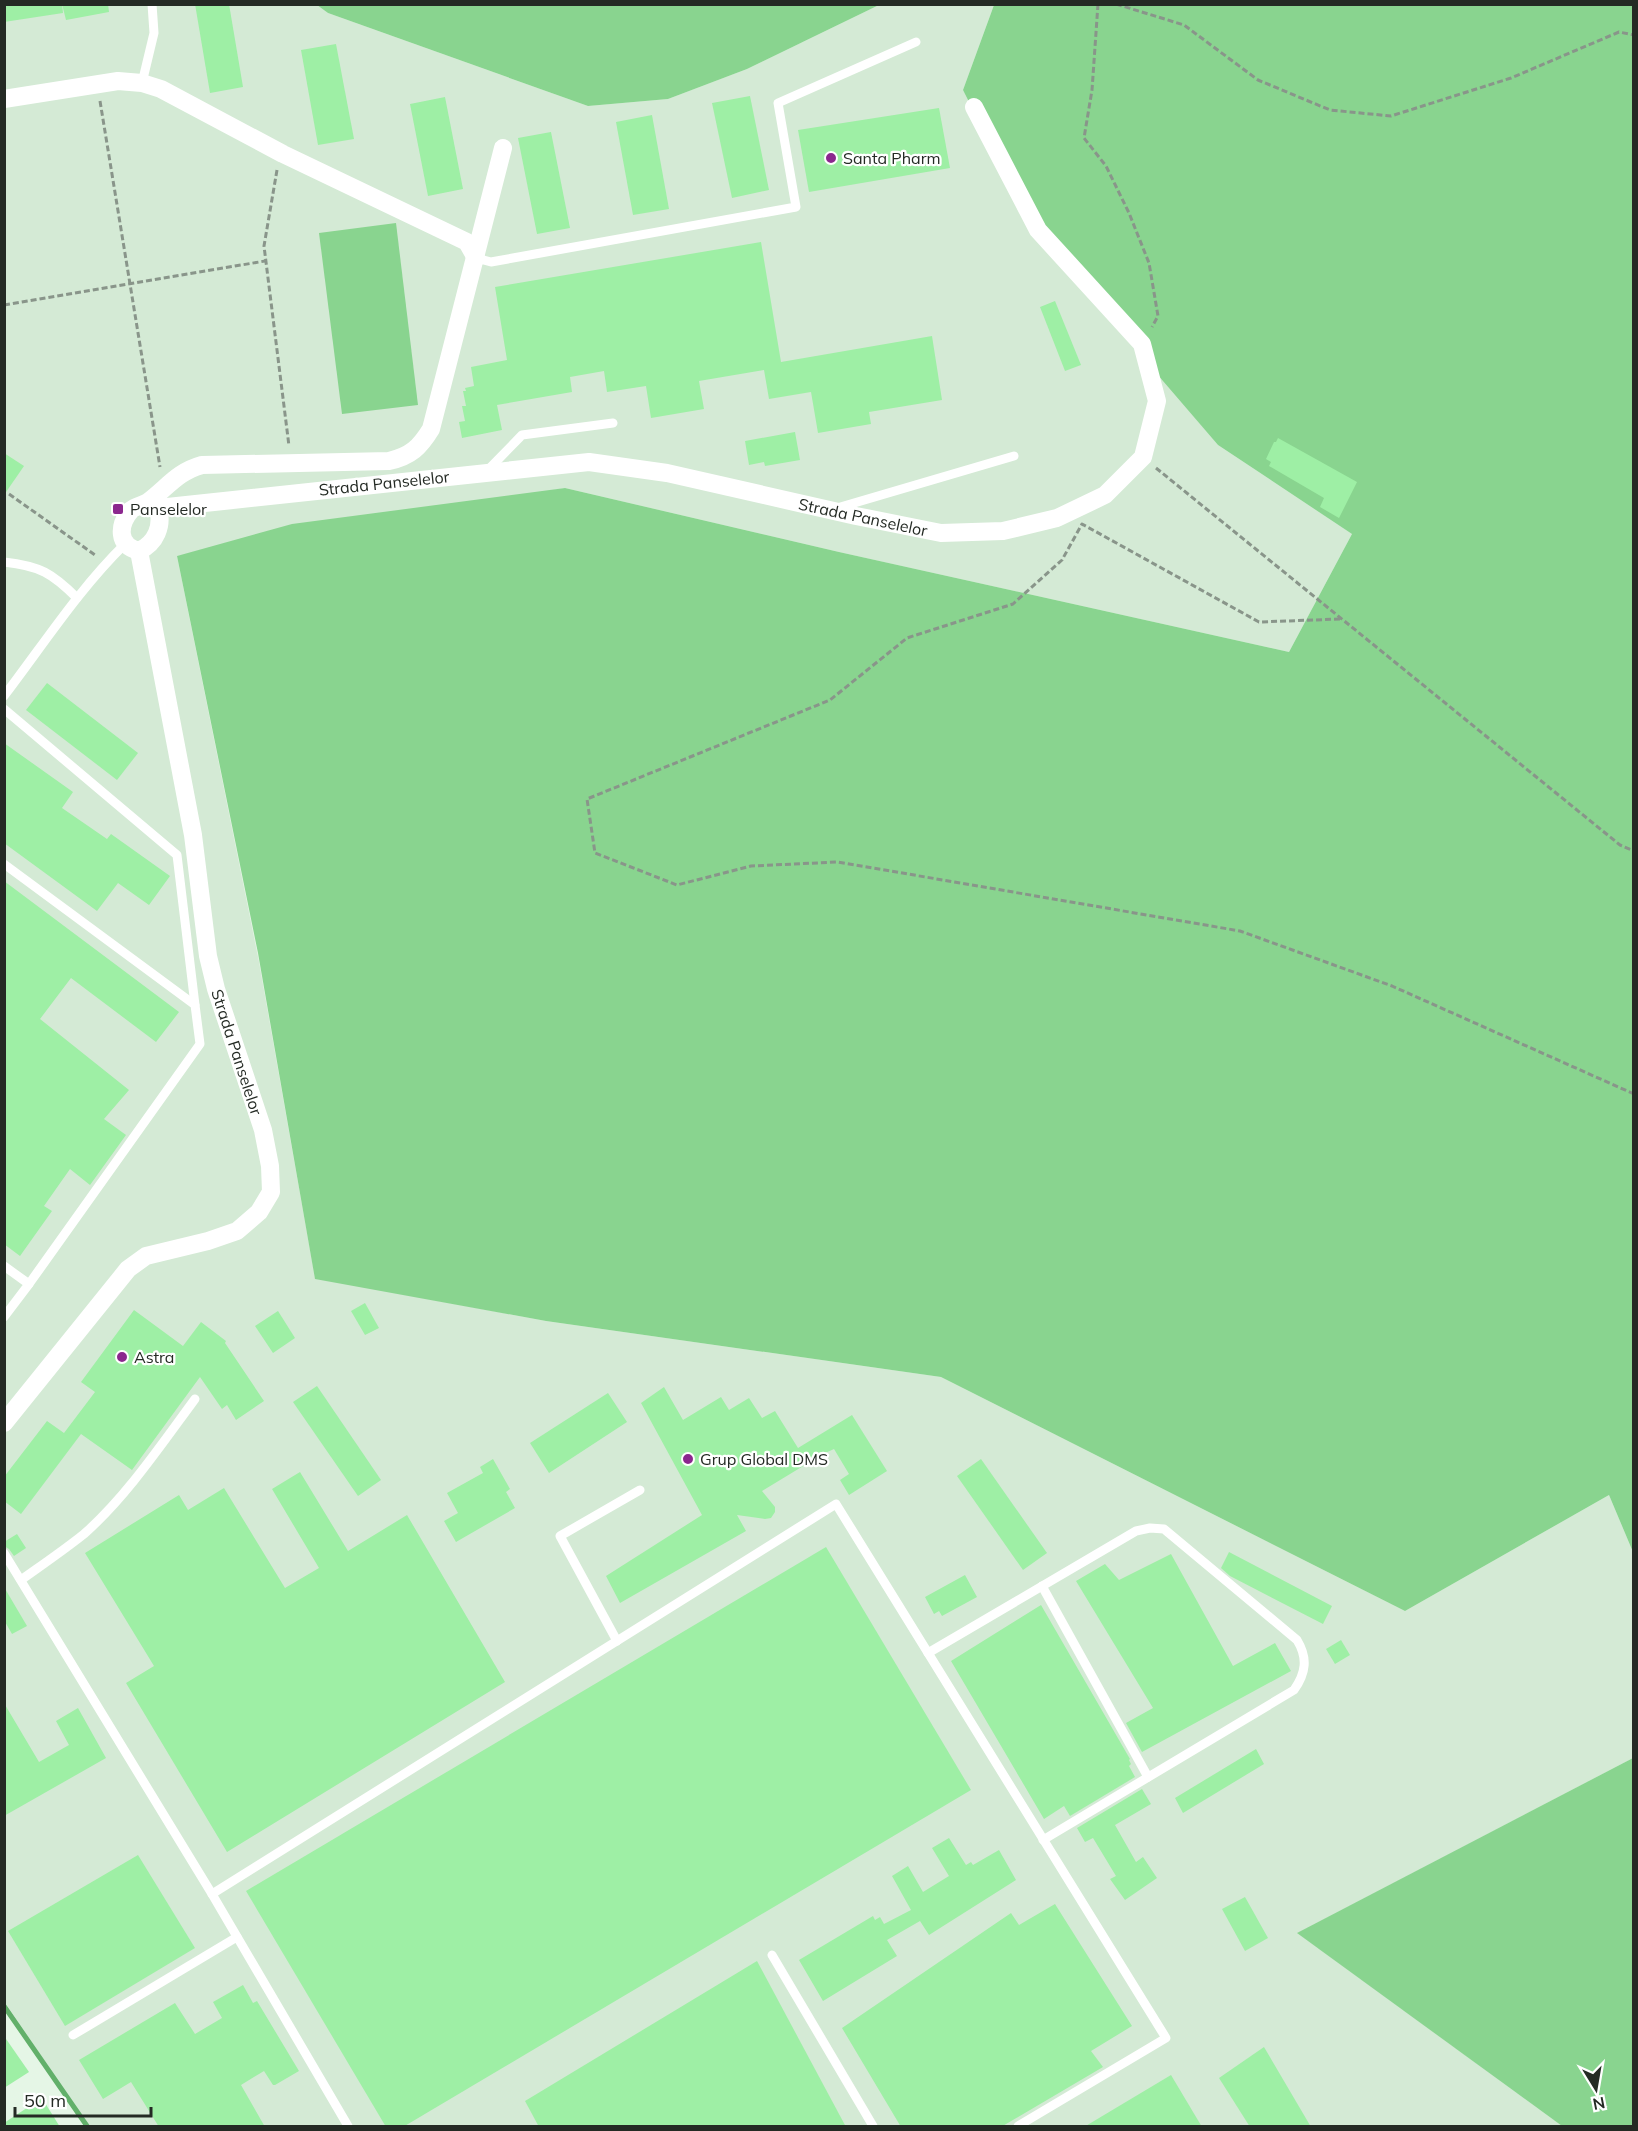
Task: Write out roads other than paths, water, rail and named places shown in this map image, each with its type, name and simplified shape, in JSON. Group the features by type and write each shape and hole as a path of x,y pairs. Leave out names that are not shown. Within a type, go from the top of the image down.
{"street":[{"path":"4,99 118,81 142,83 161,89 284,154 467,242 476,258"},
{"name":"Strada Panselelor","path":"4,1423 128,1269 146,1256 208,1241 237,1231 259,1212 271,1192 270,1166 263,1130 216,989 208,956 193,835 132,548 122,536 122,528 132,510 152,506 589,462 667,473 941,533 1003,531 1057,518 1105,495 1143,457 1158,401 1142,344 1038,230 974,107"},
{"name":"Strada Panselelor","path":"152,506 164,487 187,469 202,465 389,461 403,458 415,451 432,429 502,148"},
{"path":"132,548 148,545 157,535 160,521 152,506"}],"lane":[{"path":"142,83 154,33 152,4"},
{"path":"476,258 491,262 796,207 778,103 916,42"},
{"path":"486,472 522,435 613,423"},
{"path":"829,510 1014,456"},
{"path":"4,696 77,598 107,563 132,548"},
{"path":"4,562 30,565 46,572 77,598"},
{"path":"4,709 177,855 200,1044 4,1317"},
{"path":"4,864 195,1005"},
{"path":"4,1266 29,1284"},
{"path":"21,1580 84,1533 106,1511 144,1467 195,1400"},
{"path":"617,1641 560,1536 640,1490"},
{"path":"212,1894 836,1504 1166,2038 1018,2127"},
{"path":"928,1653 1136,1531 1149,1528 1164,1529 1297,1640 1305,1662 1304,1672 1294,1690 1043,1840"},
{"path":"4,1553 212,1894 348,2127"},
{"path":"1042,1586 1148,1777"},
{"path":"73,2035 237,1937"},
{"path":"772,1955 873,2127"}],"waterway":[{"path":"4,2006 87,2126"}],"place":[{"name":"Santa Pharm","path":"831,158"},
{"name":"Panselelor","path":"118,509"},
{"name":"Astra","path":"122,1357"},
{"name":"Grup Global DMS","path":"688,1459"}]}
